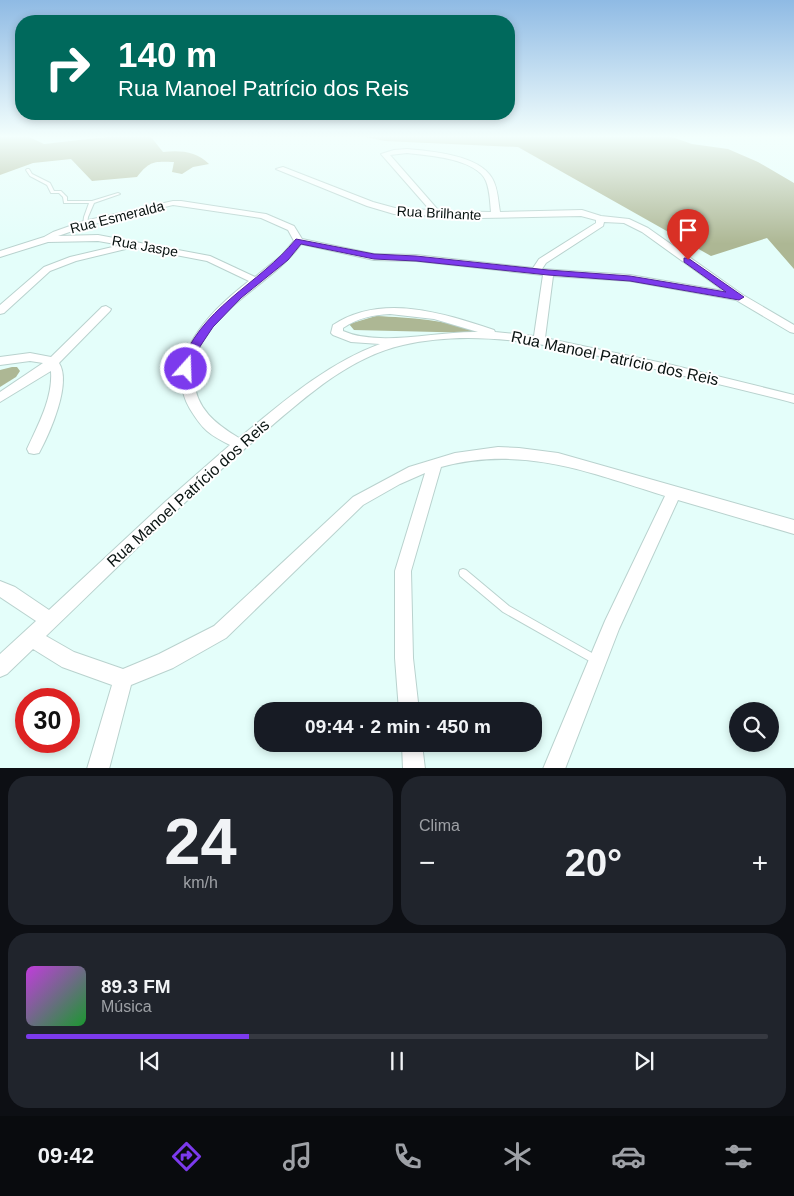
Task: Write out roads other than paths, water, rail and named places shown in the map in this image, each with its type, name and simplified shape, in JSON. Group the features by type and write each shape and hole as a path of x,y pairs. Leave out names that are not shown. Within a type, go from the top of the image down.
{"street":[{"name":"Rua Brilhante","path":"290,173 386,210 496,215 582,213 600,221 626,221 645,230 739,297 794,330"},
{"path":"401,173 436,212"},
{"path":"485,173 488,175 492,184 496,215"},
{"name":"Rua Esmeralda","path":"46,240 61,232 85,224 173,203 181,203 263,216 292,228 299,241"},
{"path":"536,271 542,261 600,221"},
{"name":"Rua Jaspe","path":"0,254 46,240 98,238 210,259 256,281"},
{"path":"238,444 214,430 199,413 189,395 186,369 190,354 205,330 237,296 285,259 299,241 374,257 416,258 548,273 630,278 739,297"},
{"path":"0,311 47,269 73,259 137,244"},
{"path":"539,339 548,273"},
{"path":"0,398 52,363 106,309"},
{"path":"404,341 351,339 337,333 337,327 357,316 388,311 433,315 497,334"},
{"name":"Rua Manoel Patrício dos Reis","path":"0,667 155,519 238,444 334,371 362,355 404,341 497,334 539,339 703,375 794,399"},
{"path":"0,361 38,357 52,363 58,373 56,389 34,450"},
{"path":"32,638 69,660 123,679 166,661 220,632 358,501 382,485 405,474 435,464 458,457 484,453 520,453 569,462 794,528"},
{"path":"408,702 404,658 403,571 435,464"},
{"path":"554,768 611,627 674,493"},
{"path":"0,589 49,620"},
{"path":"98,768 123,679"},
{"path":"413,752 414,768"}],"lane":[{"path":"29,173 31,176 49,184 52,192 60,192 65,197 65,202 92,202 118,194"},
{"path":"85,224 92,202"},
{"path":"463,573 506,609 597,661"}]}
